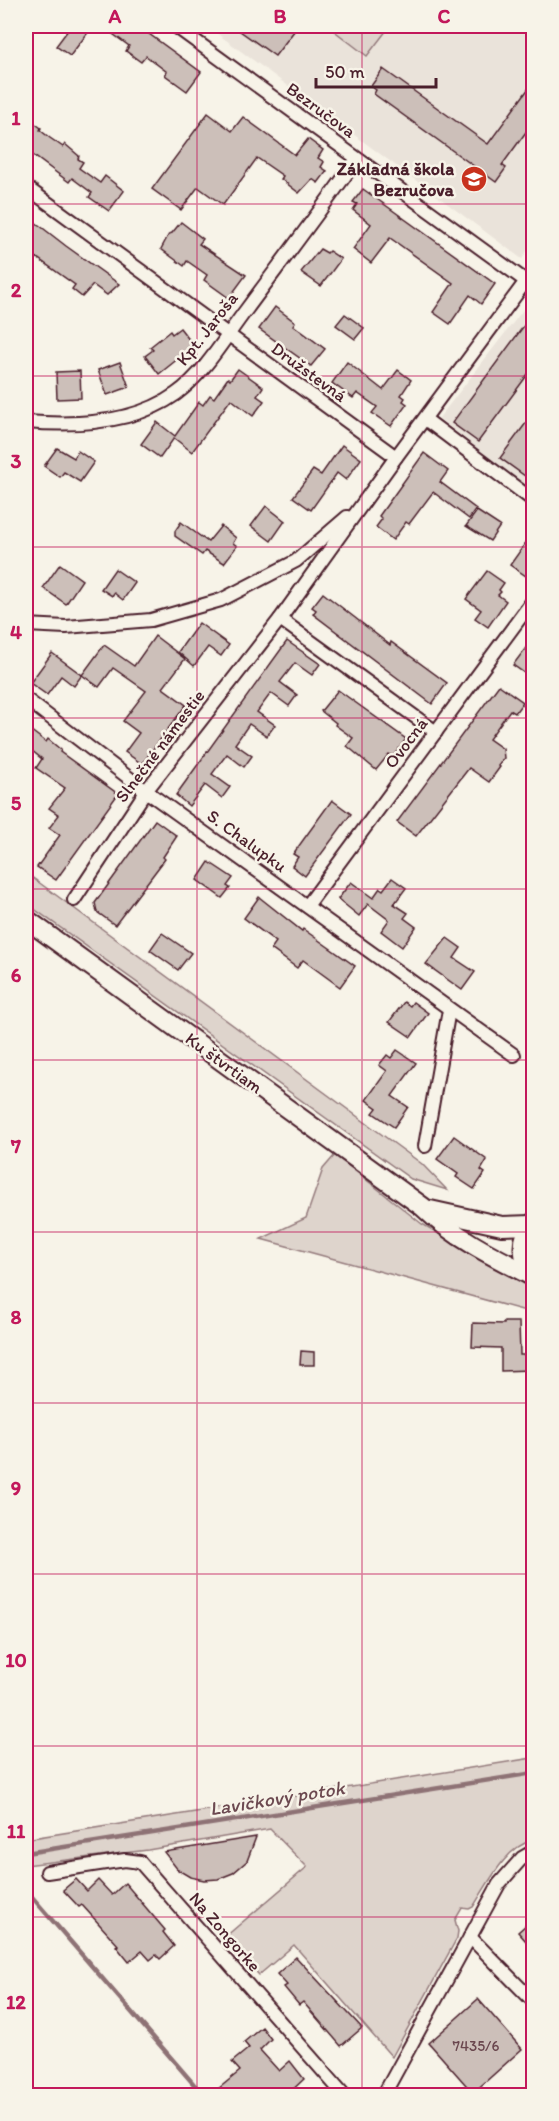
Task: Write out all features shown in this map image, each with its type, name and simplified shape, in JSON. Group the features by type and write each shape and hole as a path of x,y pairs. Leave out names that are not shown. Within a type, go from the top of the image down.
{"street":[{"name":"Bezručova","path":"175,26 530,284"},
{"name":"Kpt. Jaroša","path":"26,422 56,424 97,422 141,412 176,394 207,364 357,159"},
{"name":"Družstevná","path":"26,187 396,457"},
{"path":"396,457 530,284"},
{"path":"425,419 534,501"},
{"name":"Slnečné námestie","path":"74,900 146,791 280,618 396,457"},
{"name":"Slnečné námestie","path":"26,625 66,627 151,620 221,600 296,561 362,504"},
{"name":"Ovocná","path":"307,906 534,599"},
{"path":"280,618 436,732"},
{"name":"S. Chalupku","path":"26,699 146,791 514,1055"},
{"name":"Ku štvrtiam","path":"26,919 423,1208 469,1244 534,1276"},
{"path":"425,1146 449,1010"},
{"name":"Ku štvrtiam","path":"423,1208 502,1226 532,1224"},
{"name":"Ku štvrtiam","path":"532,1224 525,1236 523,1249 527,1267 534,1276"},
{"path":"383,2096 499,1884 522,1858 534,1851"},
{"name":"Na Zongorke","path":"47,1872 125,1860 140,1862 345,2096"},
{"path":"470,1937 534,2002"}],"shaded area":[{"name":"Základná škola Bezručova","path":"207,26 533,26 533,242 522,259"},
{"path":"328,26 390,26 367,56"},
{"path":"530,301 533,304 533,492 439,418"},
{"path":"26,873 422,1164 447,1190 411,1179 26,903"},
{"path":"335,1155 422,1224 533,1289 533,1313 261,1239 306,1218 323,1169"},
{"path":"533,1758 533,1840 514,1850 506,1858 473,1907 462,1908 455,1920 457,1938 392,2057 294,1945 259,1975 225,1937 307,1867 270,1829 148,1850 26,1865 26,1839"}],"building":[{"path":"71,26 93,26 70,56 56,46"},
{"path":"102,26 138,26 201,72 187,91 165,75 167,72 146,56 141,62 126,51 129,46"},
{"path":"233,26 298,26 275,56"},
{"path":"383,69 488,144 534,81 534,121 502,165 506,168 496,182 374,94 376,90 371,86"},
{"path":"208,113 232,131 243,117 295,155 308,139 323,150 318,158 324,162 321,167 327,171 318,183 312,179 299,193 281,179 283,176 257,158 223,205 198,187 181,210 152,189"},
{"path":"26,117 50,138 63,147 65,144 79,156 78,159 83,162 79,168 100,183 105,176 124,191 109,211 89,197 92,193 72,178 69,182 26,150"},
{"path":"363,189 495,284 481,304 470,295 450,324 433,312 453,283 390,238 371,263 353,249 371,224 353,210 357,204 353,202"},
{"path":"26,215 119,284 107,295 93,285 82,297 72,289 75,285 26,250"},
{"path":"181,222 203,239 199,244 246,275 229,298 204,280 207,275 187,261 184,266 161,249 169,234"},
{"path":"320,249 327,253 329,251 341,259 321,286 301,272"},
{"path":"275,307 295,322 293,325 325,349 311,366 259,329"},
{"path":"534,312 534,366 478,442 452,423"},
{"path":"345,314 364,328 355,339 336,325"},
{"path":"180,328 194,346 159,374 145,356 153,350 150,347 170,331 172,334"},
{"path":"120,362 129,387 107,395 98,370"},
{"path":"347,362 383,390 398,370 411,380 401,395 407,404 391,426 372,413 377,407 357,393 353,398 332,383"},
{"path":"238,369 263,387 257,396 264,401 253,416 231,399 192,452 174,438 160,458 141,444 157,422 175,436 199,402 203,405 210,395 214,398 228,378 230,380"},
{"path":"80,371 81,398 57,399 56,372"},
{"path":"526,423 534,428 534,465 525,476 500,458"},
{"path":"342,445 361,459 346,480 337,473 311,510 293,497 313,470 321,475"},
{"path":"57,448 74,458 78,451 94,462 80,482 64,472 60,477 44,466"},
{"path":"424,453 448,471 440,482 476,509 469,519 433,492 409,524 406,522 393,540 376,527 382,519 379,516"},
{"path":"266,506 285,521 271,541 251,526"},
{"path":"477,511 500,526 490,541 466,526"},
{"path":"181,522 208,542 221,526 236,538 233,543 237,546 224,563 205,551 202,555 175,536 175,531"},
{"path":"534,531 534,565 526,576 510,565"},
{"path":"60,564 82,580 66,604 43,588"},
{"path":"115,569 135,583 123,600 114,593 112,596 101,589"},
{"path":"487,571 504,583 498,595 506,601 488,627 475,618 481,610 466,599"},
{"path":"323,593 390,645 391,642 447,683 432,704 313,614 316,610 312,607"},
{"path":"199,623 229,645 221,656 208,647 194,666 178,652"},
{"path":"155,636 185,659 163,688 186,705 142,764 125,752 139,733 123,721 146,691 113,668 99,687 82,675 104,645 134,666"},
{"path":"534,637 534,680 513,665"},
{"path":"287,641 320,664 312,675 295,663 280,682 297,695 289,706 271,693 257,712 275,725 267,736 249,724 235,744 252,756 244,767 227,754 212,774 230,787 222,798 205,785 189,806 176,795"},
{"path":"52,653 82,675 74,686 61,676 47,695 30,683"},
{"path":"499,685 523,702 515,713 510,710 489,739 503,749 504,758 498,766 500,767 489,782 469,768 416,836 397,822"},
{"path":"338,690 406,739 393,757 389,754 376,770 347,746 353,738 321,711"},
{"path":"26,727 46,742 48,739 61,750 60,752 118,794 56,880 37,867 60,835 49,828 59,815 49,808 65,788 36,768 42,759 26,746"},
{"path":"332,800 351,814 305,876 292,866 298,857 293,854"},
{"path":"155,820 177,836 163,857 165,859 115,925 97,912 95,903"},
{"path":"209,862 233,878 227,886 230,888 222,898 197,880"},
{"path":"392,878 406,888 394,904 408,913 404,918 416,927 402,947 381,931 389,920 368,904 359,916 338,899 351,882 373,898 380,888 383,890"},
{"path":"259,897 302,931 303,929 355,966 340,987 303,960 297,968 271,949 276,942 244,918"},
{"path":"162,933 191,953 178,970 150,950"},
{"path":"447,938 461,948 454,958 475,972 462,990 426,964"},
{"path":"404,1002 410,1006 413,1002 428,1013 411,1037 389,1022"},
{"path":"397,1050 416,1063 392,1096 408,1107 394,1127 373,1113 377,1108 366,1100 387,1071 379,1065 387,1055 391,1058"},
{"path":"454,1136 487,1160 481,1170 485,1173 474,1189 456,1177 458,1174 437,1159"},
{"path":"504,1322 519,1322 520,1355 530,1355 530,1370 501,1371 501,1348 472,1347 473,1323 504,1324"},
{"path":"301,1351 314,1352 314,1365 300,1365"},
{"path":"256,1837 247,1861 233,1873 218,1879 204,1880 190,1877 178,1870 164,1852"},
{"path":"76,1879 87,1891 98,1880 112,1895 125,1883 165,1930 163,1932 174,1946 160,1959 156,1955 150,1960 142,1951 129,1962 116,1946 118,1945 82,1905 79,1907 63,1890"},
{"path":"534,1918 534,1950 518,1932"},
{"path":"296,1957 362,2028 341,2046 303,2002 299,2005 284,1987 287,1985 277,1974"},
{"path":"478,1999 522,2049 473,2093 429,2043"},
{"path":"262,2027 271,2039 260,2050 279,2071 290,2061 304,2079 286,2096 224,2096 218,2089 240,2071 232,2062 249,2048 244,2042"}],"waterway":[{"name":"Lavičkový potok","path":"26,1853 534,1773"},
{"path":"26,1890 204,2096"}],"place":[{"name":"Základná škola Bezručova","path":"474,179"}]}
